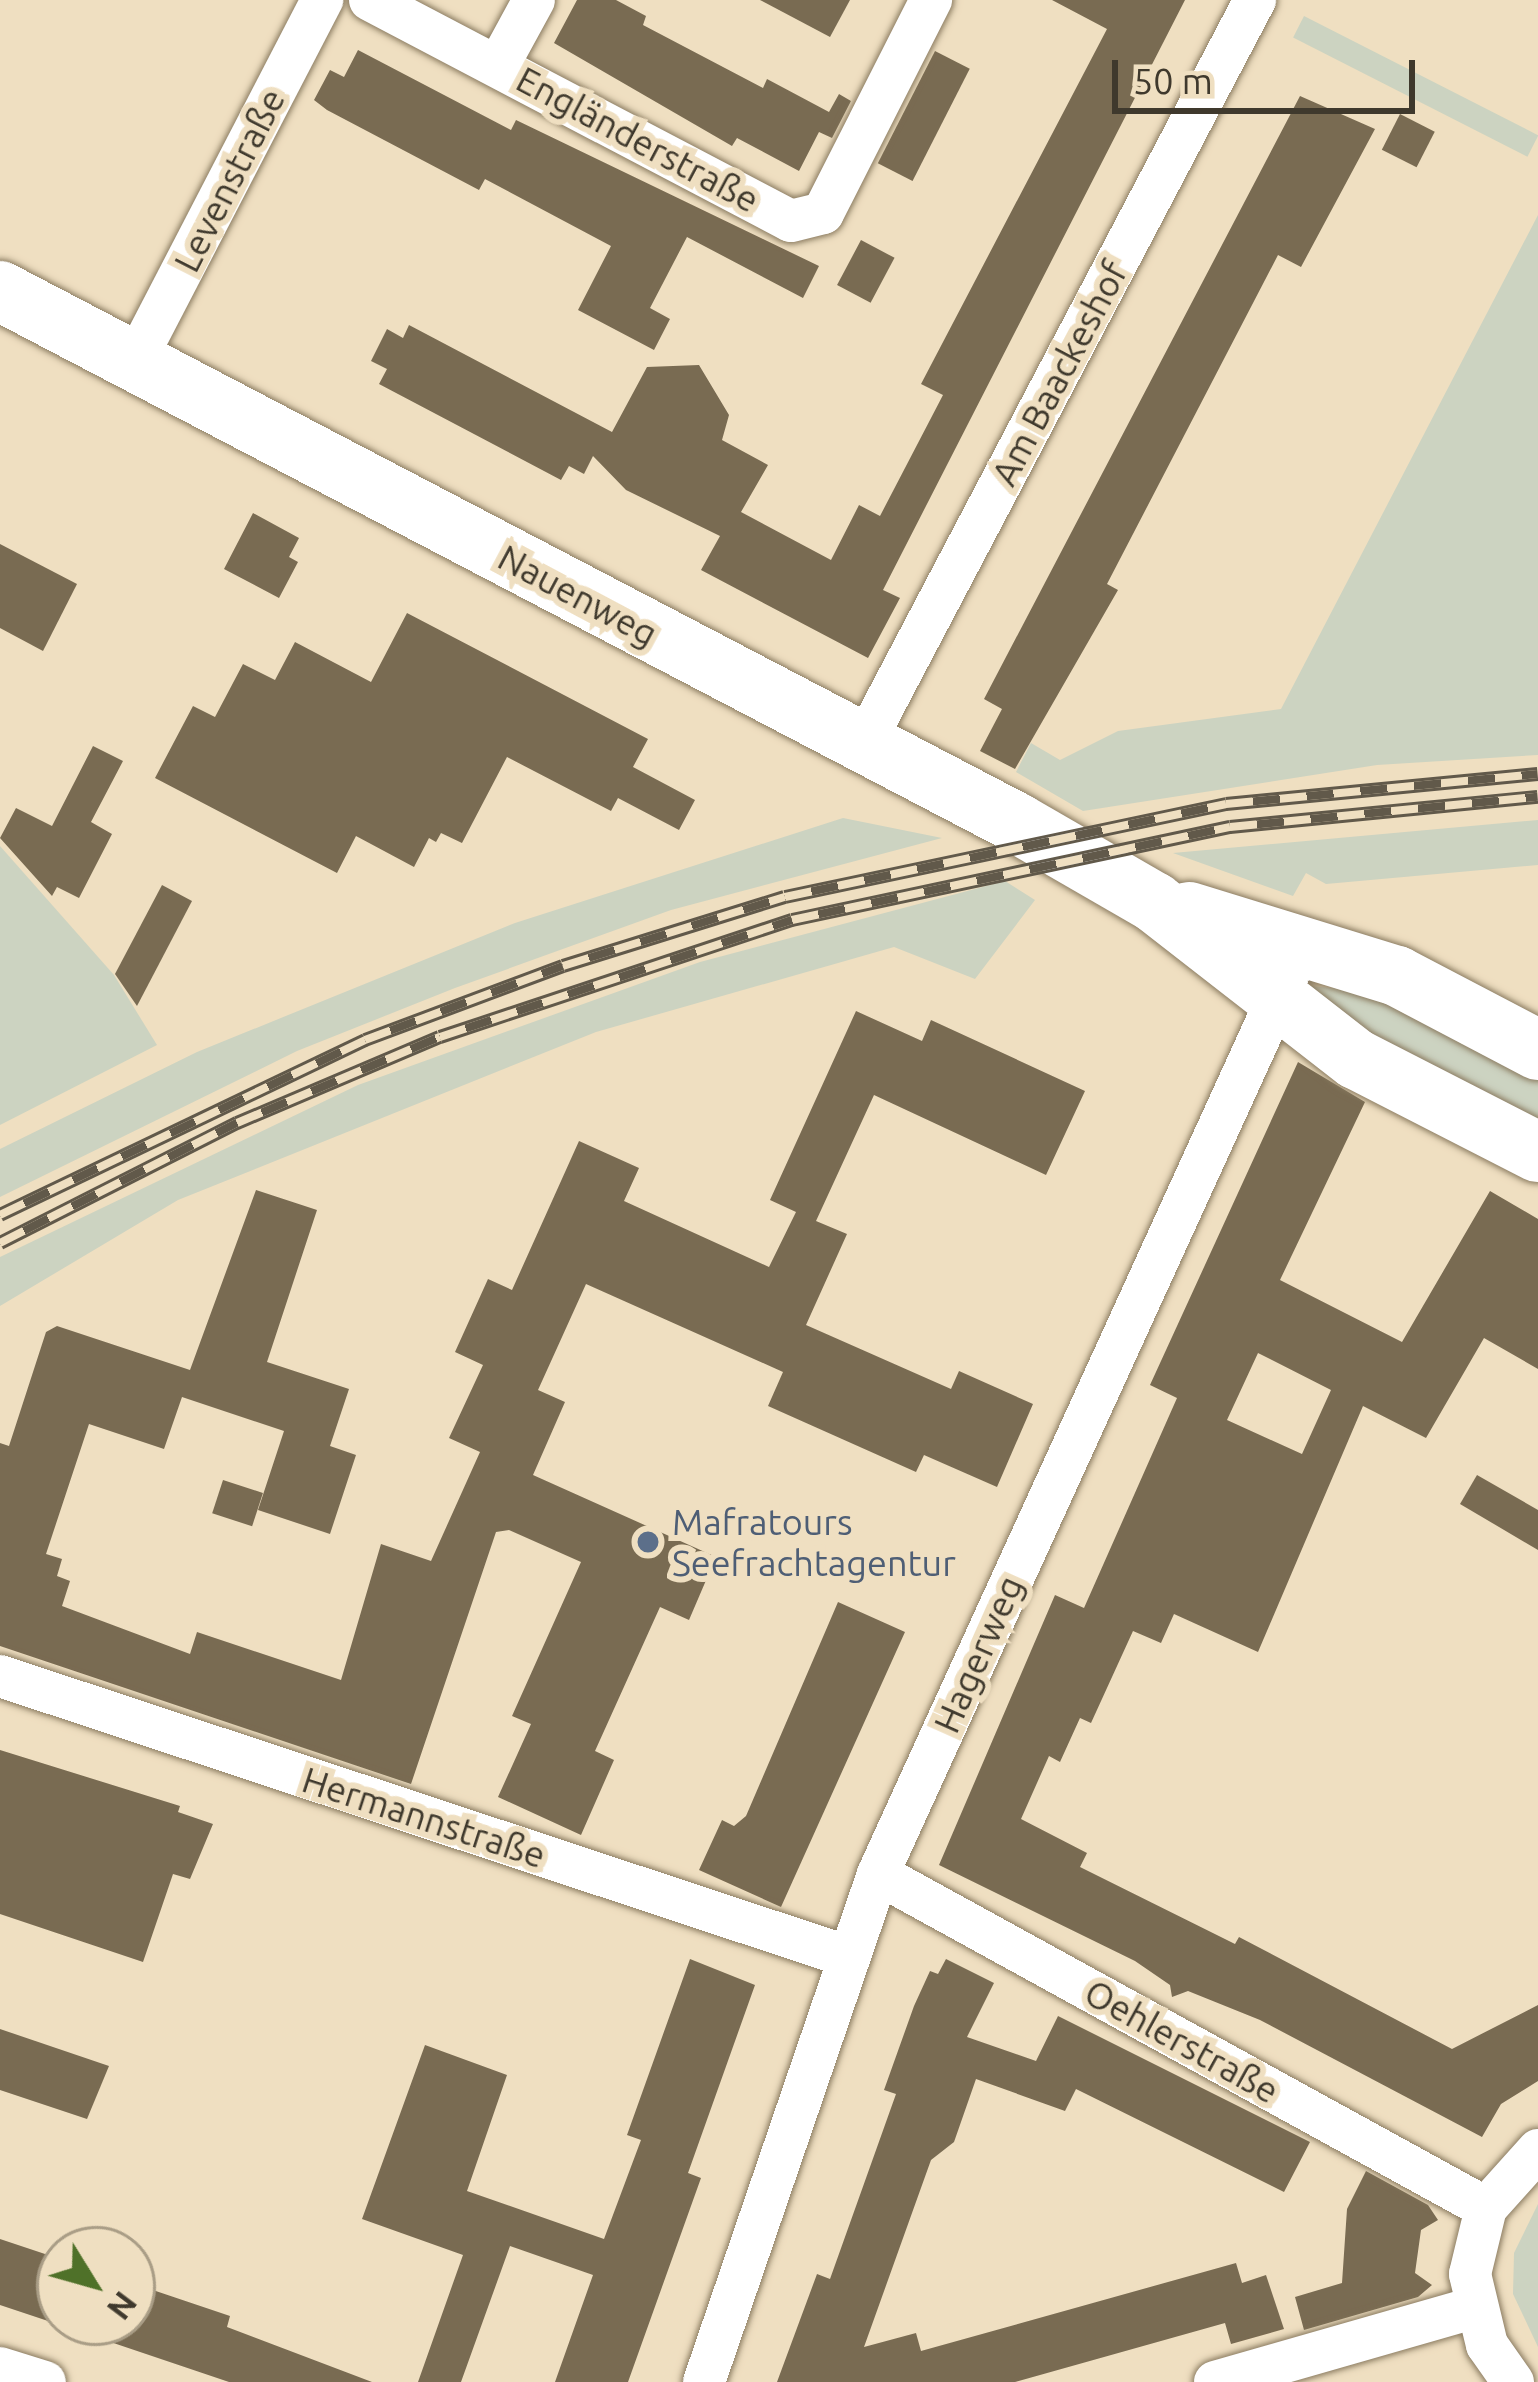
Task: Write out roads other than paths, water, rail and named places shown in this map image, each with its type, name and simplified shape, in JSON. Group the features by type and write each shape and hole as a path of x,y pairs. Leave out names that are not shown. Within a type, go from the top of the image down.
{"street":[{"name":"Levenstraße","path":"135,361 322,0"},
{"name":"Engländerstraße","path":"370,0 791,221 823,213 931,0"},
{"name":"Engländerstraße","path":"498,66 534,0"},
{"name":"Am Baackeshof","path":"863,745 1255,0"},
{"name":"Nauenweg","path":"0,291 1289,972 1356,1059 1538,1152"},
{"name":"Nauenweg","path":"1289,972 1397,976 1538,1050"},
{"name":"Hagerweg","path":"704,2382 878,1874 1289,972"},
{"name":"Hermannstraße","path":"0,1676 849,1957"},
{"name":"Oehlerstraße","path":"878,1874 1486,2208"},
{"path":"1513,2382 1473,2308 1472,2257 1486,2208 1538,2150"},
{"path":"1216,2382 1473,2308"},
{"path":"0,2368 45,2382"}],"railway":[{"path":"0,1215 365,1040 563,966 785,897 1226,804 1538,774"},
{"path":"0,1243 237,1123 440,1037 792,920 1230,827 1538,797"}],"place":[{"name":"Mafratours Seefrachtagentur","path":"648,1542"}]}
